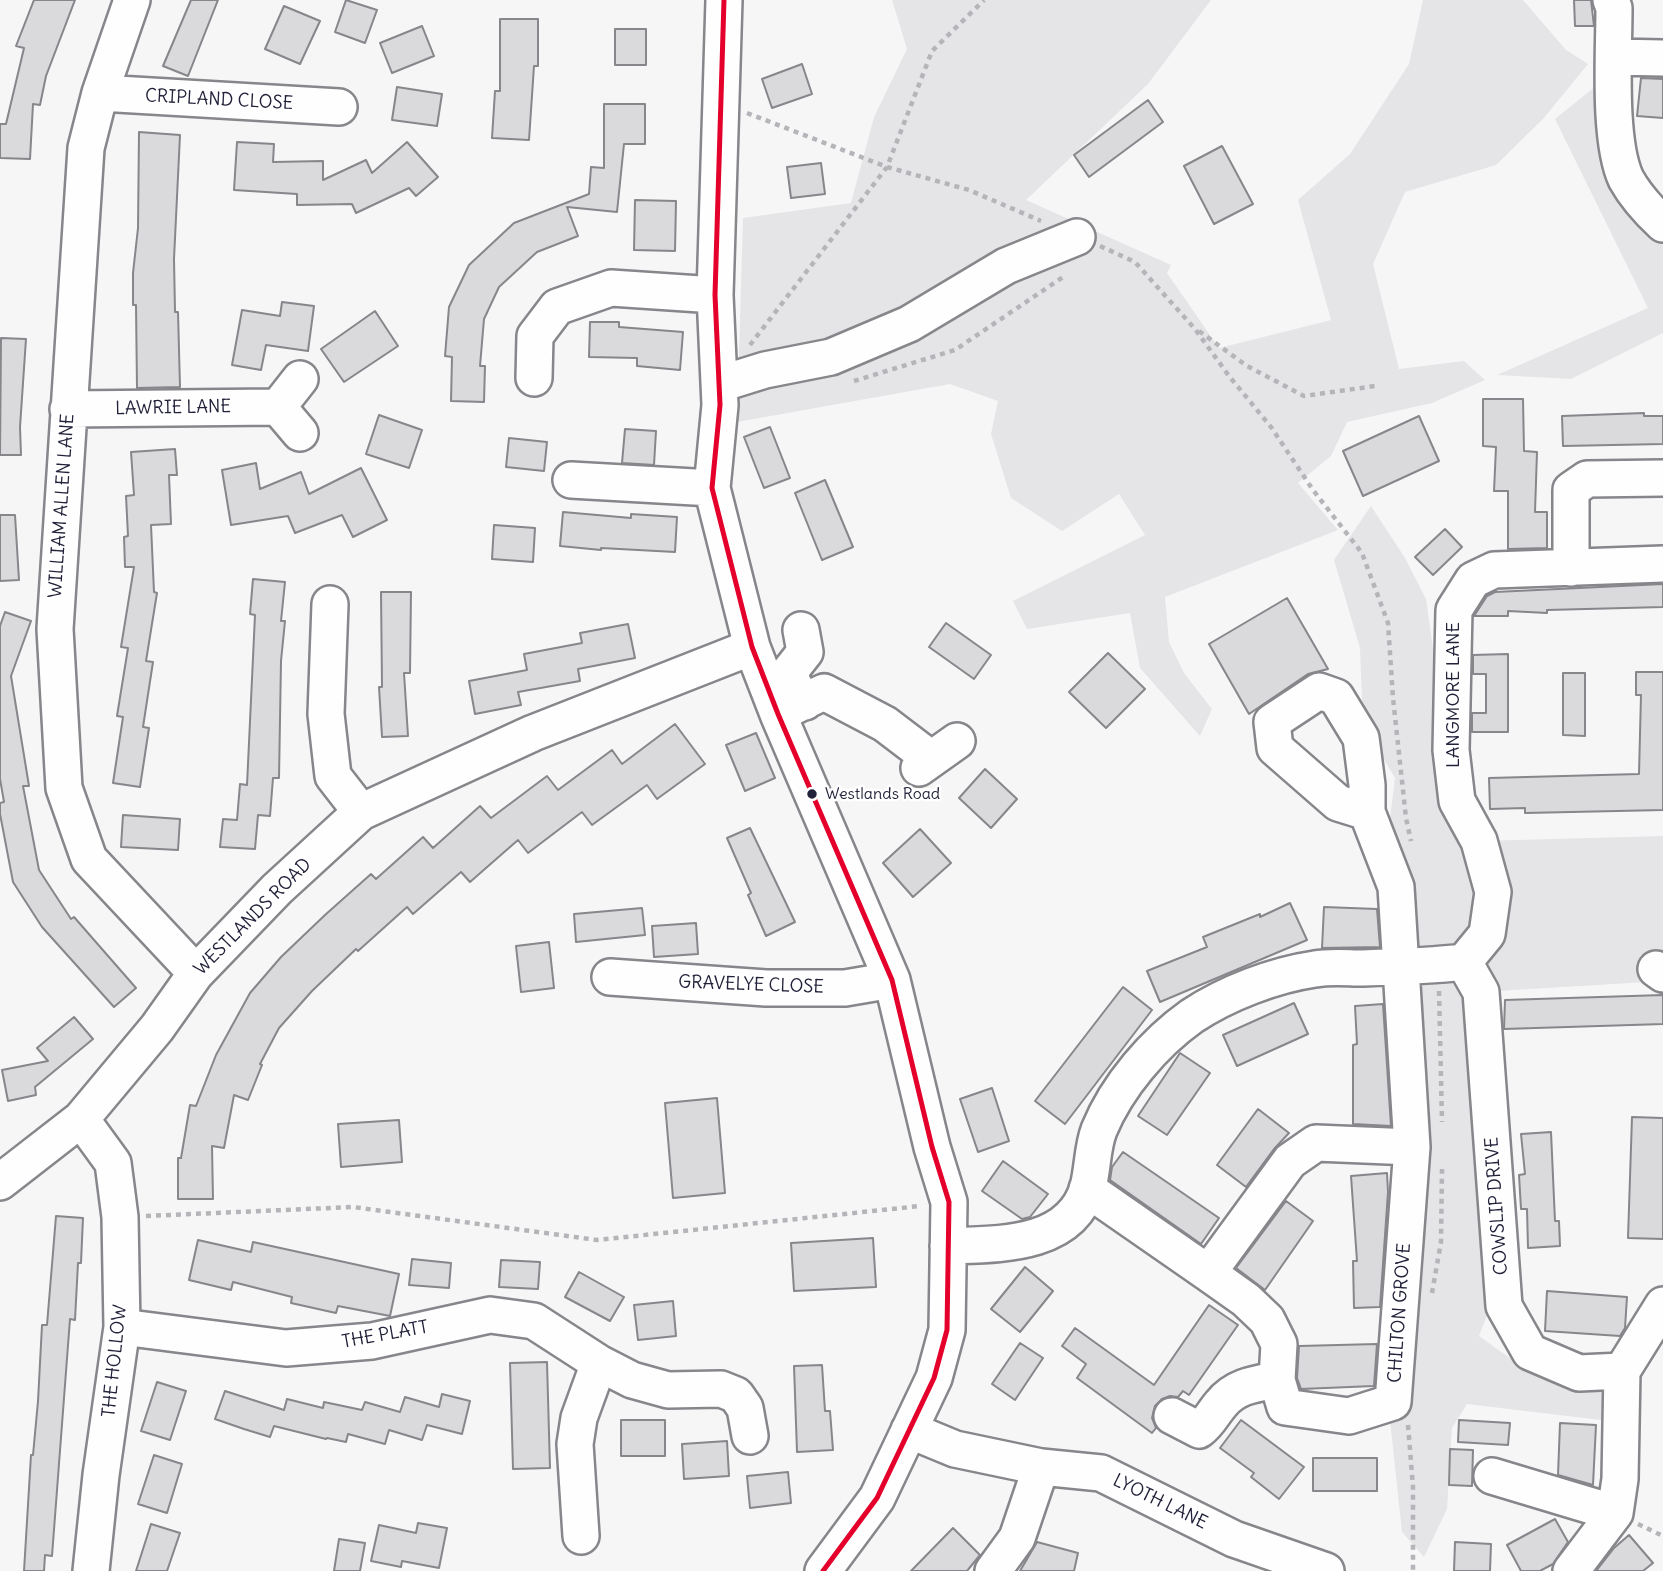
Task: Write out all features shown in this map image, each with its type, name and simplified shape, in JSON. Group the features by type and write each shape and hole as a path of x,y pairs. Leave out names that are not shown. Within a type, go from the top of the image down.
{"street":[{"name":"WILLIAM ALLEN LANE","path":"132,0 100,93 86,148 55,629 64,788 89,859 196,973"},
{"path":"724,0 715,295 720,384 712,488 752,647 791,708 892,980 932,1147 949,1202 947,1330 934,1378 877,1498 822,1571"},
{"path":"1611,0 1614,8 1616,148 1626,177 1641,204 1663,224"},
{"path":"1614,57 1663,58"},
{"name":"CRIPLAND CLOSE","path":"100,93 339,107"},
{"path":"720,384 765,370 831,357 909,324 1006,266 1092,243"},
{"path":"534,378 535,336 557,307 611,288 715,295"},
{"name":"LAWRIE LANE","path":"68,410 289,420 300,379"},
{"path":"1571,568 1570,490 1587,479 1663,478"},
{"path":"572,480 712,488"},
{"name":"LANGMORE LANE","path":"1464,962 1487,934 1493,892 1479,841 1457,800 1451,750 1454,610 1473,580 1494,570 1663,564"},
{"path":"330,604 327,714 333,776 361,812"},
{"path":"791,708 793,684 790,671 806,652 801,630"},
{"name":"WESTLANDS ROAD","path":"1,1181 81,1119 157,1028 196,973 277,889 361,812 533,733 752,647"},
{"path":"791,708 824,692 885,724 936,756"},
{"name":"CHILTON GROVE","path":"1277,1380 1285,1407 1349,1416 1393,1402 1412,1147 1396,887 1367,812"},
{"path":"948,1246 1004,1244 1039,1237 1077,1212 1087,1189 1098,1132 1113,1102 1157,1045 1192,1016 1222,999 1270,981 1316,969 1464,962"},
{"name":"COWSLIP DRIVE","path":"1464,962 1481,992 1504,1306 1530,1352 1578,1373 1622,1371"},
{"name":"GRAVELYE CLOSE","path":"610,977 766,988 845,988 892,980"},
{"name":"THE HOLLOW","path":"81,1119 113,1163 120,1217 122,1326 101,1475 91,1571"},
{"path":"1208,1273 1290,1161 1316,1143 1412,1147"},
{"path":"1087,1189 1246,1300 1268,1320 1279,1344 1277,1380 1241,1387 1221,1403 1208,1423 1199,1430 1172,1416"},
{"name":"THE PLATT","path":"122,1326 286,1348 372,1341 491,1315 534,1321 599,1363 632,1380 668,1390 721,1389 736,1395 745,1408 750,1436"},
{"path":"1571,1571 1615,1513 1620,1479 1622,1371 1658,1324"},
{"path":"582,1536 575,1444 579,1418 599,1363"},
{"name":"LYOTH LANE","path":"909,1430 956,1449 1041,1467 1101,1473 1234,1539 1325,1571"},
{"path":"993,1571 1017,1538 1041,1467"},
{"path":"1492,1476 1615,1513"}],"path":[{"path":"720,384 887,167 932,51 984,0"},
{"path":"721,102 887,167 969,190 1135,262 1195,329 1247,366 1304,396 1375,386"},
{"path":"120,1217 353,1207 597,1240 949,1202"}],"shaded area":[{"path":"892,0 1211,0 1148,84 1026,200 1171,265 1167,273 1219,348 1331,320 1298,200 1350,154 1409,64 1423,0 1523,0 1566,50 1588,64 1543,119 1496,165 1405,192 1373,264 1399,369 1464,361 1485,380 1432,403 1347,422 1331,456 1298,483 1338,530 1165,597 1169,642 1184,673 1212,709 1200,736 1140,668 1130,613 1027,629 1013,601 1145,535 1119,494 1062,531 1011,498 991,434 998,401 950,384 737,422 743,218 851,203 874,117 907,49"},
{"path":"1601,82 1630,208 1663,245 1663,333 1571,379 1497,375 1648,308 1555,119"},
{"path":"1371,506 1405,558 1426,599 1439,692 1479,841 1663,836 1663,981 1481,992 1463,955 1417,956 1389,826 1395,778 1363,724 1360,648 1334,560"},
{"path":"1458,978 1474,997 1493,1300 1479,1336 1528,1371 1611,1390 1609,1421 1467,1404 1452,1428 1447,1509 1424,1557 1402,1532 1390,1420 1419,984"}],"building":[{"path":"34,0 75,0 46,76 40,105 33,104 30,159 0,158 0,124 6,124 24,48 16,46"},
{"path":"191,0 218,0 188,76 163,66"},
{"path":"346,0 377,10 365,43 335,32"},
{"path":"1574,0 1591,0 1594,26 1575,26"},
{"path":"284,6 320,21 300,64 265,49"},
{"path":"500,19 538,19 538,66 534,66 529,140 492,138 495,91 500,91"},
{"path":"422,26 434,56 392,73 380,43"},
{"path":"615,29 646,29 646,65 615,65"},
{"path":"802,64 812,94 772,108 762,79"},
{"path":"1641,78 1663,79 1663,118 1637,116"},
{"path":"397,87 442,94 437,126 392,120"},
{"path":"1148,100 1163,122 1089,177 1074,155"},
{"path":"604,104 645,104 645,144 624,144 617,212 567,207 578,236 537,252 499,287 484,319 480,366 485,366 484,402 451,401 452,357 445,356 449,307 469,265 514,223 589,194 591,167 604,168"},
{"path":"139,132 180,135 174,259 180,387 137,388 133,273 138,228"},
{"path":"237,142 274,144 273,162 323,161 323,180 366,160 372,173 407,142 438,177 416,196 409,188 356,213 352,204 297,205 297,194 234,190"},
{"path":"1222,146 1253,204 1214,224 1184,166"},
{"path":"821,163 825,194 791,198 787,167"},
{"path":"635,200 676,201 675,251 634,250"},
{"path":"282,302 314,306 308,351 266,345 261,370 232,365 242,310 280,316"},
{"path":"375,311 398,346 344,382 321,349"},
{"path":"590,322 619,322 619,327 683,332 680,370 637,366 637,358 589,357"},
{"path":"1,338 26,339 20,427 21,455 0,455"},
{"path":"1483,399 1523,399 1524,451 1537,452 1535,512 1547,512 1547,548 1508,549 1508,491 1494,491 1496,447 1483,446"},
{"path":"1644,413 1644,416 1663,416 1663,444 1563,446 1562,416"},
{"path":"379,415 422,430 409,468 366,454"},
{"path":"1419,416 1439,461 1363,496 1343,451"},
{"path":"770,427 790,478 764,488 744,437"},
{"path":"625,429 656,431 654,465 622,463"},
{"path":"509,438 547,442 544,471 506,467"},
{"path":"175,449 177,475 169,475 171,524 151,525 154,592 157,593 146,661 153,662 143,727 149,728 140,787 113,783 123,717 117,716 128,648 121,647 134,567 125,567 124,537 128,536 126,496 134,495 131,452"},
{"path":"256,463 260,489 301,472 309,494 361,468 387,520 353,537 342,515 295,533 288,516 231,525 222,470"},
{"path":"825,480 853,547 822,560 795,493"},
{"path":"563,512 631,518 631,514 677,517 675,552 560,546"},
{"path":"0,515 15,515 19,580 0,581"},
{"path":"494,525 535,528 533,562 492,559"},
{"path":"1445,529 1462,547 1433,575 1415,557"},
{"path":"253,579 285,582 281,621 285,621 281,661 279,778 273,778 270,816 258,815 255,849 220,847 223,819 237,820 240,784 247,785 255,615 250,614"},
{"path":"1663,584 1663,607 1547,610 1547,613 1508,611 1508,616 1474,616 1487,596 1495,592"},
{"path":"381,592 411,592 410,673 404,673 408,736 382,737 379,687 382,687"},
{"path":"1287,598 1328,669 1308,674 1249,714 1209,644"},
{"path":"5,612 31,621 11,676 29,786 23,786 39,870 71,919 74,917 136,988 114,1007 42,927 13,882 0,814 0,803 4,802 0,779 0,626"},
{"path":"946,623 991,655 974,679 929,647"},
{"path":"628,624 635,658 578,669 580,681 518,692 521,705 475,714 469,681 527,670 524,654 582,643 580,633"},
{"path":"1108,653 1145,689 1106,728 1069,692"},
{"path":"1508,654 1508,732 1472,732 1472,713 1486,713 1486,674 1473,674 1473,655"},
{"path":"1636,672 1663,672 1663,810 1525,813 1525,808 1490,809 1489,778 1639,774 1641,695 1636,695"},
{"path":"1563,673 1585,673 1585,736 1563,735"},
{"path":"675,724 705,764 657,799 647,785 592,825 582,812 528,853 518,840 470,882 461,872 413,914 407,907 358,951 356,949 312,991 279,1028 260,1064 262,1065 248,1100 234,1095 224,1148 212,1146 213,1199 178,1199 178,1158 181,1158 190,1105 196,1106 216,1055 250,993 281,957 371,874 376,879 423,837 433,848 480,806 491,818 547,776 558,790 612,750 622,764"},
{"path":"756,733 775,778 745,791 726,745"},
{"path":"985,769 1017,799 991,828 959,798"},
{"path":"123,815 180,819 178,850 121,847"},
{"path":"750,828 795,922 766,936 727,838"},
{"path":"920,829 951,863 913,897 883,863"},
{"path":"1290,903 1307,940 1160,1002 1147,971 1207,947 1203,937 1260,914 1260,917"},
{"path":"1324,907 1377,909 1380,947 1322,948"},
{"path":"642,908 645,935 576,942 574,914"},
{"path":"696,923 698,954 654,957 652,926"},
{"path":"549,942 554,988 521,992 516,946"},
{"path":"1123,987 1152,1010 1065,1124 1035,1101"},
{"path":"1663,995 1663,1024 1504,1029 1505,1000"},
{"path":"1294,1003 1308,1034 1237,1066 1223,1035"},
{"path":"1383,1004 1391,1126 1353,1124 1353,1045 1357,1044 1355,1006"},
{"path":"74,1017 93,1039 35,1087 36,1095 8,1101 2,1070 48,1061 37,1048"},
{"path":"1180,1053 1210,1073 1167,1135 1138,1116"},
{"path":"992,1088 1009,1141 978,1152 960,1099"},
{"path":"717,1098 725,1193 673,1198 665,1103"},
{"path":"1258,1109 1289,1133 1246,1187 1217,1165"},
{"path":"1632,1117 1663,1118 1663,1239 1628,1238"},
{"path":"399,1120 402,1162 341,1167 338,1124"},
{"path":"1551,1132 1555,1221 1559,1221 1560,1246 1528,1248 1527,1209 1521,1209 1519,1175 1525,1174 1521,1134"},
{"path":"1123,1152 1219,1218 1201,1244 1110,1180 1112,1167"},
{"path":"1003,1161 1048,1194 1030,1217 1022,1219 982,1191"},
{"path":"1387,1173 1380,1307 1354,1308 1353,1261 1357,1261 1351,1176"},
{"path":"1286,1201 1313,1221 1265,1290 1236,1268"},
{"path":"56,1216 83,1218 81,1263 78,1263 75,1320 70,1319 52,1556 45,1555 44,1571 24,1571 42,1325 47,1325"},
{"path":"873,1238 876,1287 794,1291 791,1243"},
{"path":"198,1240 251,1252 253,1242 399,1274 390,1316 338,1306 336,1313 291,1303 292,1297 233,1282 231,1290 189,1280"},
{"path":"412,1259 451,1263 449,1288 409,1285"},
{"path":"501,1260 540,1262 538,1289 499,1287"},
{"path":"1025,1267 1053,1291 1020,1332 991,1309"},
{"path":"579,1272 624,1297 610,1321 565,1297"},
{"path":"1547,1291 1627,1297 1625,1328 1620,1336 1545,1331"},
{"path":"673,1301 676,1336 638,1340 634,1305"},
{"path":"1209,1305 1238,1325 1189,1395 1183,1391 1178,1397 1162,1399 1155,1406 1152,1418 1156,1428 1152,1433 1077,1378 1086,1364 1062,1346 1075,1328 1154,1385"},
{"path":"1020,1343 1043,1358 1015,1400 992,1384"},
{"path":"1377,1344 1374,1386 1301,1389 1297,1378 1299,1346"},
{"path":"547,1362 550,1468 513,1469 510,1363"},
{"path":"822,1365 825,1411 830,1411 833,1450 797,1452 794,1366"},
{"path":"157,1382 186,1391 170,1440 141,1431"},
{"path":"225,1391 284,1410 287,1399 323,1408 324,1402 362,1410 365,1402 400,1412 405,1397 439,1407 442,1394 470,1401 462,1434 427,1425 422,1440 389,1430 385,1444 348,1434 346,1442 326,1439 274,1426 270,1437 244,1429 215,1419"},
{"path":"621,1420 665,1420 665,1456 621,1456"},
{"path":"1241,1420 1304,1467 1279,1499 1251,1477 1254,1473 1220,1448"},
{"path":"1459,1420 1510,1423 1508,1445 1458,1442"},
{"path":"1560,1423 1596,1425 1593,1485 1558,1475"},
{"path":"727,1441 729,1476 684,1479 682,1444"},
{"path":"1450,1449 1473,1450 1472,1486 1449,1485"},
{"path":"154,1455 182,1464 167,1513 138,1504"},
{"path":"1313,1458 1377,1458 1377,1491 1313,1491"},
{"path":"788,1472 791,1503 750,1508 747,1476"},
{"path":"1555,1519 1568,1542 1553,1564 1540,1571 1521,1571 1507,1545"},
{"path":"418,1523 447,1528 439,1568 402,1561 401,1567 371,1561 379,1525 416,1533"},
{"path":"151,1524 180,1533 167,1571 136,1571"},
{"path":"953,1528 980,1555 967,1571 911,1571"},
{"path":"1629,1535 1653,1563 1643,1571 1596,1571 1614,1548"},
{"path":"339,1539 365,1543 360,1571 334,1571"},
{"path":"1037,1542 1078,1553 1074,1571 1020,1571"},
{"path":"1455,1542 1491,1544 1490,1571 1454,1571"}],"transit line":[{"path":"724,0 715,295 720,405 712,488 752,647 892,980 932,1147 949,1202 947,1330 934,1378 877,1498 823,1571"}],"place":[{"name":"Westlands Road","path":"812,794"}]}
